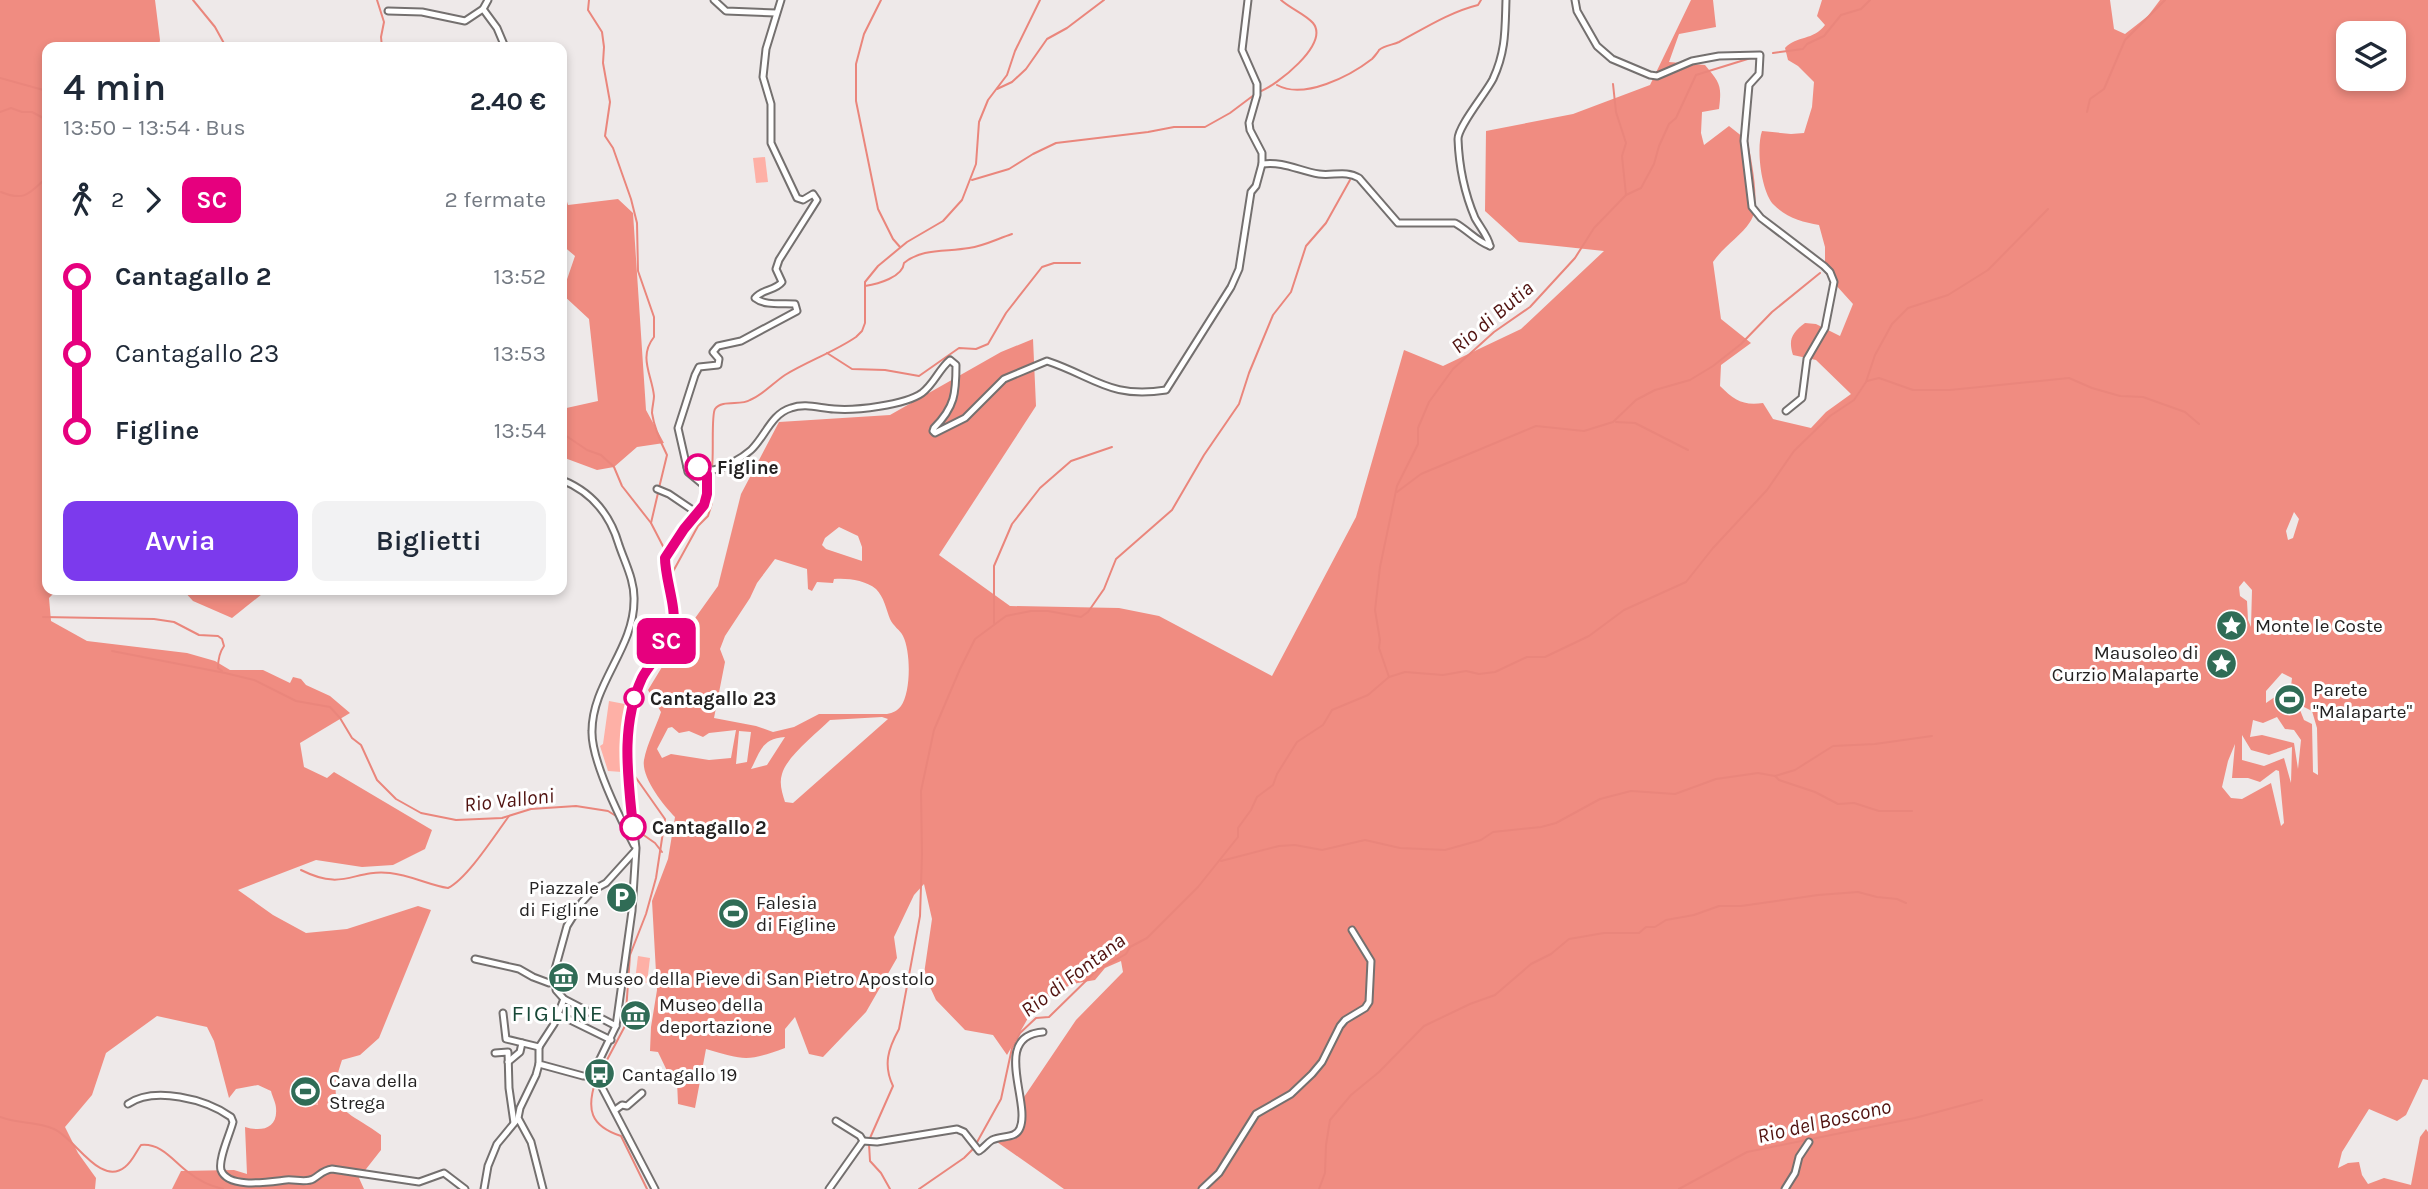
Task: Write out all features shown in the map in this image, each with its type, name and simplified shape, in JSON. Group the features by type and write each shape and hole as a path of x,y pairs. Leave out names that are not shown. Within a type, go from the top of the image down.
{"street":[{"path":"388,11 422,12 465,21 483,9 488,0"},
{"path":"714,0 726,11 776,13"},
{"path":"706,487 689,474 678,428 699,368 718,365 719,359 713,352 718,346 741,341 797,311 795,304 768,303 755,298 759,293 780,286 782,282 776,269 779,260 817,200 813,194 803,201 797,198 771,143 771,104 764,86 763,69 781,0"},
{"path":"687,467 710,470 751,450 765,429 790,408 803,405 837,410 893,405 911,400 925,391 950,360 957,365 954,398 950,410 934,428 935,433 965,418 1004,379 1047,361 1091,382 1120,391 1166,390 1231,287 1239,269 1251,192 1256,186 1262,164 1262,153 1249,123 1257,95 1257,84 1242,50 1248,0"},
{"path":"1262,164 1282,163 1318,174 1352,173 1398,223 1455,223 1464,227 1479,242 1490,246 1489,239 1480,229 1471,209 1460,175 1458,138 1492,80 1504,47 1506,0"},
{"path":"1575,0 1577,11 1597,46 1612,58 1650,75 1657,76 1692,61 1760,55 1759,74 1749,85 1744,141 1752,207 1761,218 1825,266 1834,282 1825,328 1807,359 1802,398 1786,411"},
{"path":"483,9 497,28 503,42"},
{"path":"655,1189 597,1079 598,1063 616,1026 632,911 636,849 626,768 632,700 644,675 669,638 673,626 666,555 707,498 706,487 710,470"},
{"path":"567,482 601,506 613,526 631,576 634,602 628,632 595,705 592,733 595,752 636,849"},
{"path":"660,490 698,513"},
{"path":"475,959 519,969 549,983 567,926 582,902 593,890 606,883 636,849"},
{"path":"1202,1189 1219,1173 1256,1114 1292,1094 1322,1062 1345,1020 1369,1002 1371,961 1352,930"},
{"path":"554,968 556,990 564,999 616,1026"},
{"path":"484,1189 488,1166 497,1144 516,1120 536,1075 539,1047 564,999"},
{"path":"503,1013 506,1039 539,1047"},
{"path":"558,1014 611,1040"},
{"path":"863,1141 877,1142 957,1129 964,1132 979,1151 989,1141 1014,1135 1020,1130 1022,1122 1022,1102 1014,1072 1016,1055 1021,1042 1042,1032"},
{"path":"514,1042 508,1052 508,1062 516,1120 531,1142 543,1189"},
{"path":"508,1062 520,1052 522,1043"},
{"path":"495,1053 508,1052"},
{"path":"539,1064 597,1079"},
{"path":"615,1110 622,1105 628,1106 642,1093"},
{"path":"128,1104 137,1098 167,1096 191,1099 231,1117 233,1122 221,1170 235,1185 256,1186 289,1179 310,1180 327,1169 332,1169 419,1182 444,1173 465,1189"},
{"path":"836,1121 860,1136 863,1141"},
{"path":"829,1189 863,1141"},
{"path":"1785,1189 1809,1142"}],"shaded area":[{"path":"0,0 155,0 160,40 42,42 42,595 52,595 49,598 51,621 87,641 187,653 215,661 230,670 263,670 290,683 293,677 301,679 306,685 330,696 350,713 300,743 304,767 327,778 334,772 432,830 425,849 393,865 362,867 316,860 238,890 273,915 306,933 347,929 418,906 431,910 379,1038 360,1055 342,1060 337,1077 337,1100 342,1107 381,1135 381,1150 359,1178 364,1189 172,1189 181,1171 234,1170 247,1174 245,1127 262,1129 271,1125 276,1108 271,1091 258,1085 236,1089 229,1098 214,1041 207,1027 157,1016 106,1053 92,1095 65,1127 78,1153 96,1178 95,1189 0,1189","holes":["301,1077 317,1080 318,1105 305,1104 297,1097 293,1085"]},
{"path":"1691,0 1713,0 1716,27 1679,34 1669,62 1705,65 1714,76 1720,89 1719,109 1702,112 1701,133 1704,145 1729,126 1748,141 1753,171 1755,205 1750,222 1713,262 1721,319 1751,343 1721,365 1720,386 1739,401 1763,403 1773,419 1811,428 1826,412 1851,394 1816,360 1793,355 1792,337 1805,323 1816,324 1840,336 1853,304 1825,273 1825,247 1819,225 1790,216 1770,199 1761,170 1760,139 1762,131 1804,133 1812,107 1814,82 1788,60 1785,48 1795,41 1815,34 1825,25 1817,16 1822,0 2110,0 2114,29 2125,34 2148,16 2160,0 2428,0 2428,1080 2423,1079 2406,1115 2397,1121 2369,1109 2342,1152 2338,1168 2359,1162 2362,1175 2368,1184 2384,1178 2411,1185 2420,1137 2426,1129 2428,1189 1064,1189 997,1142 1015,1139 1025,1123 1024,1097 1076,1020 1123,972 1121,961 1105,968 1095,980 1072,984 1036,1004 1007,1055 993,1035 965,1030 936,1000 924,974 932,919 924,884 914,895 894,937 897,958 866,1012 823,1057 809,1054 795,1017 785,1029 785,1048 746,1058 706,1049 695,1108 678,1104 677,1081 669,1075 658,1052 650,1051 657,990 652,901 668,859 675,817 654,790 644,767 647,748 661,712 648,690 673,649 718,586 741,494 779,422 890,415 1001,352 1033,339 1036,406 939,555 1010,606 1119,608 1159,616 1272,676 1356,517 1404,350 1443,366 1521,329 1604,251 1519,242 1485,211 1486,131 1573,114 1650,85","holes":["2294,512 2299,519 2293,538 2288,540 2286,531","839,527 858,536 862,547 862,561 826,549 822,545 825,538","775,559 807,569 808,589 812,591 817,582 833,583 834,579 851,579 872,586 879,592 891,621 906,643 909,672 907,691 901,706 889,714 819,714 794,727 773,732 714,718 725,662 720,649 725,636 757,583","2244,581 2252,590 2251,627 2247,601 2240,596 2239,587","2282,673 2292,678 2290,695 2312,711 2317,728 2318,775 2313,772 2312,724 2304,720 2300,710 2289,703 2282,692 2266,703 2266,691","882,717 888,719 793,803 785,802 781,781 785,767 830,720","2277,717 2285,729 2294,730 2301,740 2298,769 2294,743 2262,735 2250,737 2253,720 2263,723","672,727 679,733 689,731 703,737 709,733 736,730 731,758 709,760 671,754 662,758 657,749 668,728","739,731 751,732 747,762 736,764","2242,735 2251,750 2269,755 2292,747 2291,783 2284,758 2264,766 2242,760","785,737 767,765 751,769 760,751 771,740","2235,744 2232,778 2248,778 2260,782 2276,770 2279,771 2284,823 2281,826 2271,783 2242,799 2231,798 2222,787"]},
{"path":"765,157 768,182 756,183 753,158"},
{"path":"618,199 633,213 646,410 664,443 637,447 614,467 597,470 567,459 567,408 598,401 589,319 567,299 567,279 575,256 567,249 567,202 568,205"},
{"path":"188,595 261,595 232,618 193,601"},
{"path":"609,701 630,705 622,772 608,771 600,746 603,744"},
{"path":"638,956 650,958 647,983 635,981"},
{"name":"Cava della Strega","path":"301,1077 317,1080 318,1105 304,1104 297,1097 293,1085"}],"waterway":[{"path":"193,0 223,42"},
{"path":"377,0 384,22 382,42"},
{"path":"589,0 588,10 602,32 604,47 603,63 610,102 605,136 613,148 631,199 637,223 638,271 654,317 654,337 649,344 646,359 654,396 653,418 667,455 659,488"},
{"path":"881,0 864,34 856,64 856,101 878,209 900,247"},
{"path":"712,467 715,409 722,404 746,402 755,398 785,375 856,337 865,323 865,282 878,266 907,242 943,221 962,200 976,164 979,122 988,100 1007,75 1015,51 1040,0"},
{"path":"997,89 1012,82 1026,69 1047,39 1067,28 1104,0"},
{"path":"1259,92 1288,73 1314,42 1316,32 1313,23 1281,0"},
{"path":"1277,85 1300,90 1339,79 1372,59 1381,48 1399,42 1448,16 1478,5 1481,0"},
{"name":"Rio di Butia","path":"1773,53 1803,49 1807,44 1824,36 1841,15 1861,9 1870,0"},
{"path":"2087,112 2090,99 2104,89 2125,40 2165,0"},
{"name":"Rio di Butia","path":"1389,677 1379,648 1375,610 1380,567 1397,486 1418,444 1418,428 1429,402 1453,369 1494,332 1530,307 1575,258 1594,228 1626,195 1641,188 1654,164 1669,124 1676,118 1696,75 1754,57"},
{"path":"0,78 42,90"},
{"path":"1613,84 1616,112 1626,143 1622,156 1626,195"},
{"path":"972,180 1009,169 1056,143 1174,127 1205,127 1254,95"},
{"path":"0,112 11,108 32,112 42,117"},
{"path":"870,1138 893,1086 888,1071 888,1057 899,1029 920,916 921,791 934,730 975,639 1006,616 1048,611 1081,617 1088,612 1104,589 1116,559 1172,510 1204,455 1239,404 1273,315 1291,292 1306,246 1326,223 1350,180"},
{"path":"1,192 22,196 42,182"},
{"path":"976,1144 1001,1099 1012,1048 1020,1033 1036,1018 1049,1017 1096,971 1147,938 1198,887 1238,837 1238,828 1257,797 1273,785 1297,742 1323,725 1332,710 1368,695 1389,677 1405,672 1443,675 1466,671 1479,674 1495,672 1527,657 1545,657 1589,636 1624,610 1686,582 1713,548 1767,490 1794,451 1830,416 1854,400 1866,382 1875,355 1892,324 1908,308 1948,295 1988,270 2048,209"},
{"path":"865,286 895,276 904,263 919,255 975,247 1012,234"},
{"path":"827,353 852,369 885,370 919,376 959,348 976,349 988,344 1006,313 1042,267 1054,263 1080,263"},
{"path":"1397,492 1421,474 1536,426 1584,431 1613,422 1636,400 1655,390 1690,380 1713,366 1820,273"},
{"path":"1867,381 1879,378 1913,390 1950,390 2069,378 2120,396 2143,397 2185,412 2199,424"},
{"path":"1616,422 1635,423 1688,450"},
{"path":"567,436 587,450 601,455 614,467 622,486 651,523 666,552"},
{"path":"994,623 994,566 1012,524 1040,488 1071,461 1112,447"},
{"path":"670,577 698,526 708,516 712,503 711,473"},
{"path":"651,523 658,493"},
{"path":"668,557 670,572"},
{"path":"599,1075 625,1026 630,955 656,878 665,819 634,775 631,742 635,705 643,686 675,634 677,621 672,593"},
{"path":"43,617 154,619 174,622 199,635 218,636 222,639 224,646 219,656 218,668 222,671"},
{"name":"Rio Valloni","path":"112,651 254,680 296,701 330,707 352,738 361,745 377,780 396,799 421,813 456,820 502,818 531,809 576,806 608,811 616,816"},
{"path":"1775,776 1795,770 1833,746 1875,744 1932,736"},
{"path":"1221,861 1279,846 1295,845 1322,850 1365,840 1400,848 1445,850 1481,840 1493,832 1556,823 1600,799 1631,791 1675,794 1716,779 1758,773 1775,776 1838,804 1854,803 1879,811 1912,811"},
{"path":"301,870 338,880 366,874 390,873 448,888 464,876 509,816"},
{"name":"Rio Valloni","path":"635,829 655,843 662,852"},
{"path":"1319,1189 1325,1173 1330,1120 1351,1095 1379,1072 1424,1026 1495,995 1531,964 1551,954 1569,939 1604,933 1639,933 1646,927 1655,927 1666,920 1694,915 1719,906 1741,906 1818,895 1858,892 1906,903"},
{"path":"596,1080 591,1100 593,1115 603,1127 621,1136 647,1189"},
{"name":"Rio del Boscono","path":"1679,1189 1747,1152 1915,1118 1982,1100"},
{"path":"0,1117 54,1129 106,1171 125,1167 141,1145 155,1147 196,1178 223,1189"},
{"path":"869,1144 870,1161 890,1189"},
{"name":"Rio di Fontana","path":"919,1189 973,1149"}],"bus line":[{"name":"SC","path":"633,827 626,768 632,700 644,675 669,638 673,626 665,558 707,498 706,470 698,467"}],"place":[{"name":"Figline","path":"698,467"},
{"name":"Monte le Coste","path":"2232,625"},
{"name":"Mausoleo di Curzio Malaparte","path":"2222,663"},
{"name":"Cantagallo 23","path":"634,698"},
{"name":"Parete \"Malaparte\"","path":"2290,700"},
{"name":"Cantagallo 2","path":"633,827"},
{"name":"Piazzale di Figline","path":"622,898"},
{"name":"Falesia di Figline","path":"733,913"},
{"name":"Museo della Pieve di San Pietro Apostolo","path":"563,978"},
{"name":"Museo della deportazione","path":"636,1015"},
{"name":"Cantagallo 19","path":"599,1074"},
{"name":"Cava della Strega","path":"306,1091"}],"district":[{"name":"FIGLINE","path":"558,1013"}]}
